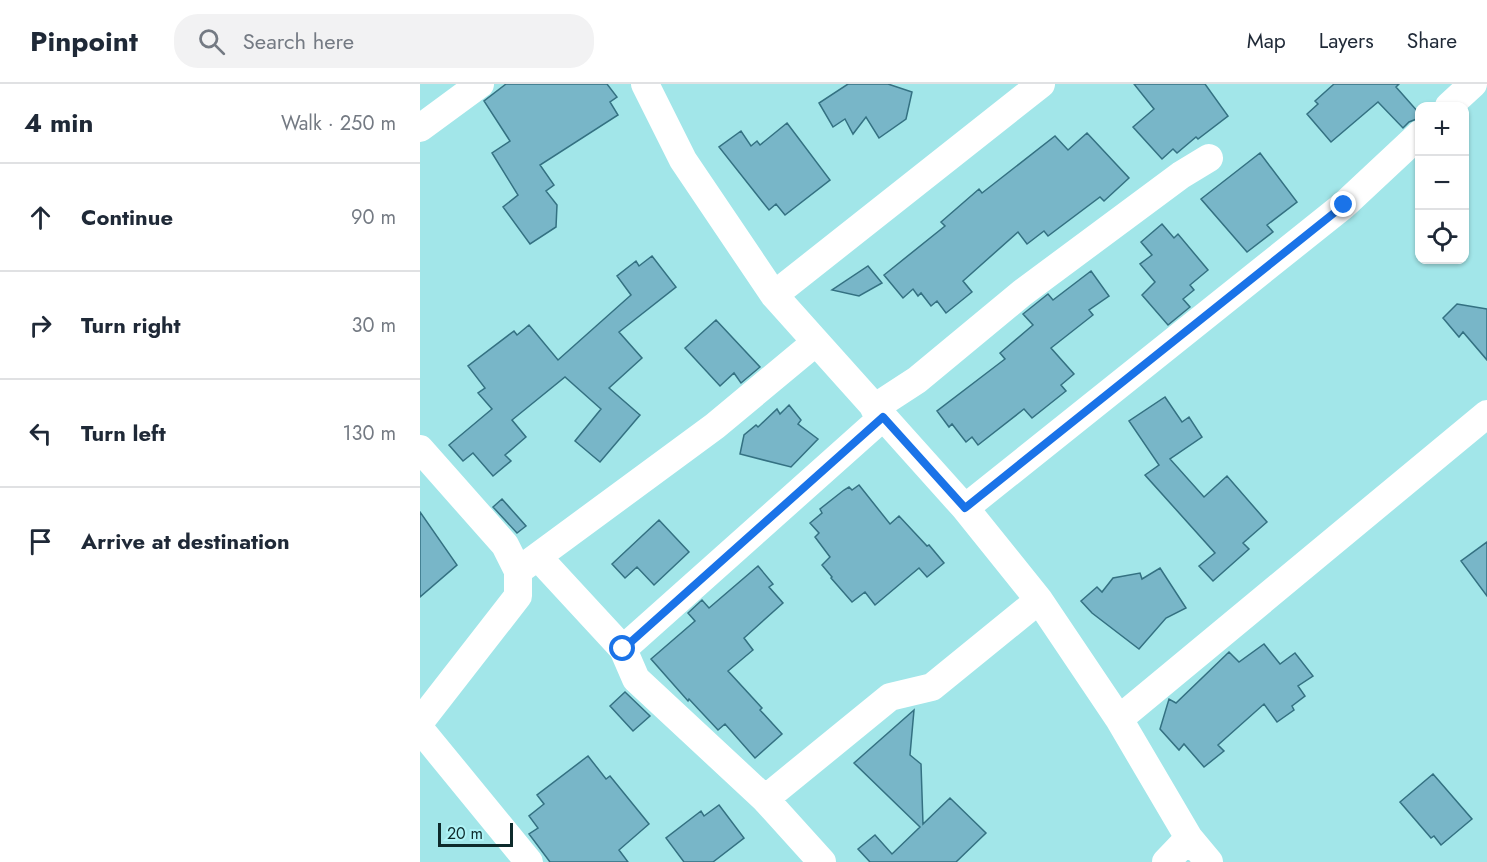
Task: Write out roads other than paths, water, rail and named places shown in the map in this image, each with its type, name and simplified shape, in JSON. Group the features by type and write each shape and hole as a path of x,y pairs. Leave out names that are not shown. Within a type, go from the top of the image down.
{"street":[{"path":"420,128 480,84"},
{"path":"645,84 683,160 774,295 965,508 1039,600 1119,720 1189,838 1209,862"},
{"path":"774,295 1041,84"},
{"path":"1453,102 1473,84"},
{"path":"965,508 1344,205 1415,138"},
{"path":"623,649 917,380 1022,293 1181,175 1209,158"},
{"path":"420,722 518,596 528,564 715,426 816,342"},
{"path":"1119,720 1487,414"},
{"path":"420,449 506,546 623,649 636,679 765,799 822,862"},
{"path":"765,799 890,697 932,687 1039,600"},
{"path":"420,729 528,862"},
{"path":"1166,862 1189,838"}]}
